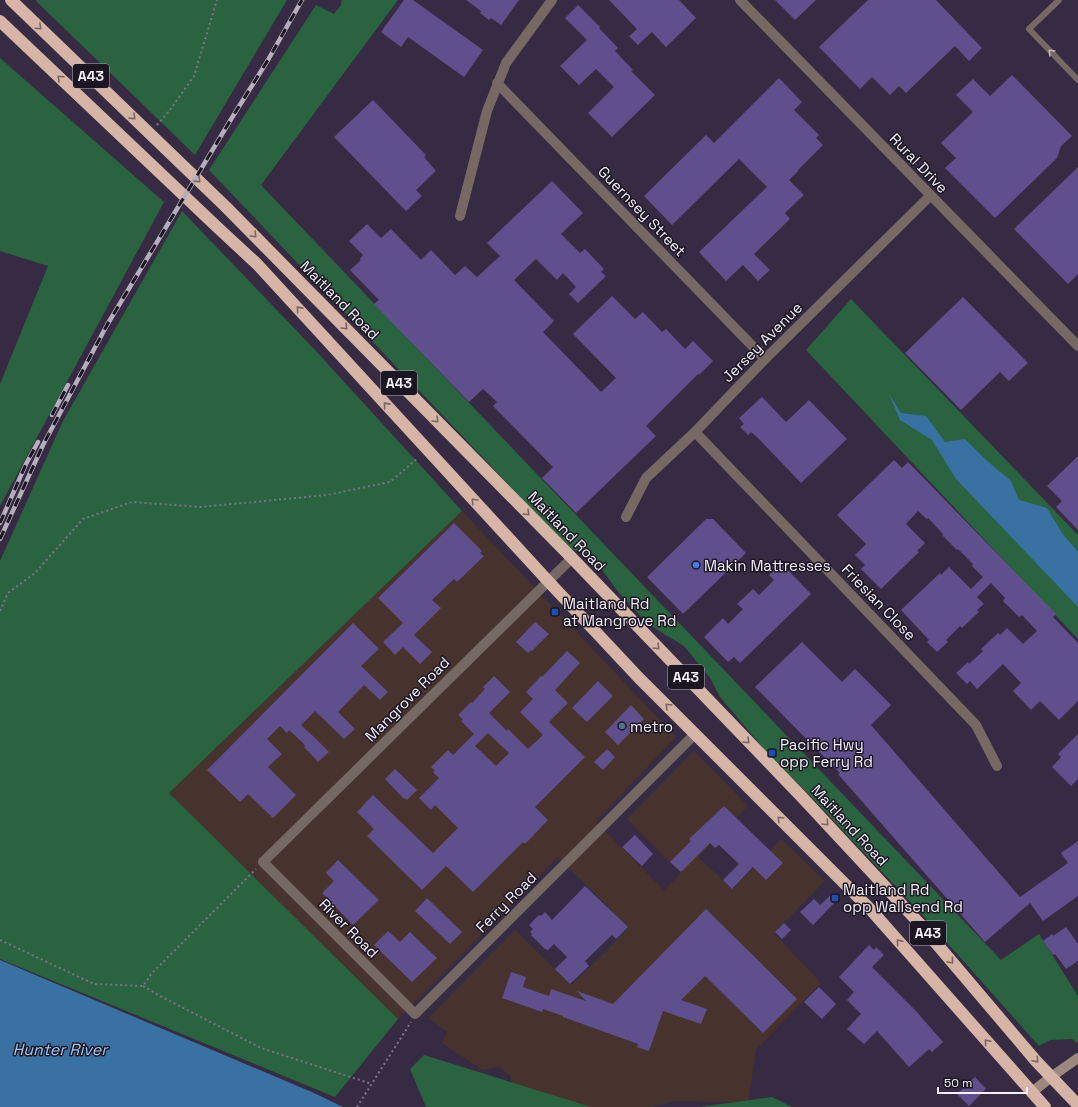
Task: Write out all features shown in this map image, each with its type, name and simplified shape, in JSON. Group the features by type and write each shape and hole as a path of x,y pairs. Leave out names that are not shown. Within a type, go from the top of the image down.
{"highway":[{"name":"Maitland Road","path":"11,0 226,207 572,558 800,795 919,923 1051,1077 1078,1105"},
{"name":"A43","path":"0,21 257,264 639,678 871,910 1031,1093 1045,1107"}],"main road":[{"path":"1031,1093 1078,1058"}],"street":[{"path":"460,216 486,111 497,83 506,63 552,0"},
{"name":"Rural Drive","path":"740,0 1078,346"},
{"name":"Guernsey Street","path":"497,83 765,359"},
{"name":"Jersey Avenue","path":"626,517 646,478 695,432 765,359 930,196"},
{"name":"Friesian Close","path":"695,432 976,725 997,766"},
{"name":"Mangrove Road","path":"263,862 572,558"},
{"name":"Ferry Road","path":"415,1014 695,734"},
{"name":"River Road","path":"263,862 415,1014"}],"lane":[{"path":"1059,0 1029,29 1078,80"}],"path":[{"path":"150,133 170,110 194,76 217,0"},
{"path":"0,611 8,593 35,573 83,519 132,502 201,507 327,495 390,482 427,450"},
{"path":"143,986 152,973 263,862"},
{"path":"0,940 94,984 143,986 261,1048 372,1084"},
{"path":"357,1107 410,1026 415,1014"}],"shaded area":[{"path":"462,511 676,737 595,822 664,890 681,873 627,819 694,751 748,806 698,857 733,889 781,839 825,881 774,933 821,983 756,1050 748,1103 675,1101 652,1107 579,1107 511,1084 511,1077 499,1067 482,1070 442,1043 447,1032 428,1018 515,930 572,985 629,928 558,857 398,1019 169,793"}],"green space":[{"path":"287,0 195,155 36,1"},
{"path":"342,0 398,0 261,185 1001,960 1039,934 1078,996 1078,1042 1076,1043 1073,1039 1050,1040 1039,1046 917,909 765,750 720,697 710,678 684,646 648,624 619,593 601,568 586,555 569,548 209,170 316,5 334,14 341,5"},
{"path":"0,58 164,202 0,506 0,384 48,266 0,251"},
{"path":"182,211 316,351 462,511 169,793 398,1019 335,1097 0,959 0,561 63,421"},
{"path":"851,299 1078,535 1078,639 806,350"},
{"path":"424,1055 591,1107 426,1107 410,1069"},
{"path":"772,1097 792,1107 700,1107"}],"water":[{"path":"889,394 901,413 926,416 945,442 965,439 985,459 1011,481 1019,500 1047,508 1062,533 1078,552 1078,607 956,479 932,440 900,420"},
{"name":"Hunter River","path":"0,960 314,1093 343,1107 0,1107"}],"building":[{"path":"404,0 413,0 483,50 464,77 408,37 401,47 381,32"},
{"path":"466,0 519,0 501,25 491,18 489,20 480,13 481,11"},
{"path":"609,0 679,0 696,18 666,47 652,32 638,45 629,36 637,29"},
{"path":"775,0 816,0 795,20"},
{"path":"868,0 936,0 982,48 969,61 955,46 906,93 899,86 890,95 872,77 860,89 819,47"},
{"path":"578,5 618,48 615,51 633,70 631,71 655,95 612,137 588,113 614,87 596,69 579,85 560,66 587,40 565,18"},
{"path":"1012,75 1072,136 1061,146 1057,158 995,218 945,168 956,158 941,143 973,112 956,95 973,79 990,96"},
{"path":"779,78 802,102 794,110 819,135 816,138 823,145 789,180 804,195 785,213 790,219 754,254 770,270 758,281 743,265 726,281 699,252 767,187 739,159 672,225 644,196 706,135 714,143"},
{"path":"373,100 426,155 424,157 436,171 416,190 422,196 406,211 334,137"},
{"path":"1078,167 1078,274 1068,284 1014,229"},
{"path":"552,181 583,213 561,234 580,253 585,249 604,269 601,272 606,276 578,303 569,294 576,287 563,273 557,280 536,259 514,280 554,321 543,332 601,392 616,378 573,334 612,296 635,319 643,312 662,332 666,329 685,349 693,341 713,361 646,426 656,436 576,513 542,478 553,467 493,406 497,402 483,389 469,402 374,304 379,300 350,270 361,260 360,259 363,255 349,241 367,224 381,238 391,229 421,260 431,250 455,275 465,266 477,277 500,256 487,243"},
{"path":"963,297 1028,363 1009,381 1000,372 961,410 905,353"},
{"path":"762,397 786,422 809,400 847,439 801,483 757,437 751,432 748,435 740,427 744,424 739,418"},
{"path":"1078,456 1078,530 1056,507 1062,501 1047,486"},
{"path":"894,460 902,468 908,462 1056,614 1053,617 1078,643 1078,701 1059,720 1040,701 1031,710 1013,691 1021,683 1003,664 977,689 970,681 967,684 956,673 968,662 969,664 983,651 981,649 998,633 1000,635 1007,628 1023,644 1037,631 1022,615 1019,617 1003,601 1005,598 991,583 977,597 984,604 977,610 979,612 962,628 960,626 946,640 948,642 937,652 927,642 929,640 901,610 940,573 941,575 949,567 971,589 983,577 972,566 973,564 942,535 943,534 928,518 927,519 918,511 906,524 925,543 917,551 919,552 881,589 861,569 865,565 855,555 866,544 837,515"},
{"name":"Makin Mattresses","path":"706,519 713,519 746,553 683,614 647,577"},
{"path":"454,523 482,551 480,553 484,556 457,582 454,579 432,600 441,608 414,635 432,652 420,664 403,647 395,655 383,642 403,623 378,598"},
{"path":"781,563 811,594 740,663 734,657 728,662 704,637 723,618 728,624 743,609 737,604 753,589 759,595 774,580 769,575"},
{"path":"535,622 549,634 532,651 531,650 528,653 516,642"},
{"path":"353,623 379,649 361,666 388,692 380,700 364,685 338,712 355,729 344,739 315,711 301,725 329,752 318,762 304,747 305,746 303,743 289,730 287,733 280,726 267,739 282,754 268,767 296,795 273,818 248,794 240,802 207,770"},
{"path":"802,642 842,682 855,669 891,705 871,725 1020,897 1068,863 1061,853 1078,841 1078,896 1043,921 1030,903 985,942 838,774 840,773 755,687"},
{"path":"567,651 580,663 555,690 568,703 549,722 585,757 535,807 548,820 525,844 523,842 473,892 446,866 422,890 367,836 374,829 357,812 373,795 433,853 458,828 435,805 431,810 419,798 439,778 433,772 435,771 431,767 448,750 453,755 474,734 461,721 463,719 458,715 485,689 483,687 494,676 510,692 489,713 528,749 543,735 520,712 533,699 526,692 541,676 542,677","holes":["488,733 509,753 496,766 475,746"]},
{"path":"598,681 613,696 587,722 572,708"},
{"name":"metro","path":"631,705 644,719 618,745 605,732"},
{"path":"1078,734 1078,779 1071,786 1052,767 1061,757 1058,754"},
{"path":"607,749 615,757 603,770 594,762"},
{"path":"395,769 417,790 407,800 405,798 404,799 385,779"},
{"path":"724,806 783,863 766,880 753,867 732,889 723,880 739,864 719,845 715,848 710,843 681,872 670,862 691,841 689,839"},
{"path":"635,835 653,854 642,866 622,847"},
{"path":"338,860 379,900 353,925 322,893 334,881 326,873"},
{"path":"585,886 628,927 616,939 612,935 585,961 589,966 570,984 555,969 567,957 554,944 548,950 545,949 531,935 532,934 530,932 533,929 529,925 539,915 541,916 545,912 552,920"},
{"path":"833,893 839,898 813,925 800,912 814,899 820,905"},
{"path":"427,898 462,932 450,944 415,911"},
{"path":"706,909 797,999 763,1033 705,976 681,1000 707,1009 701,1024 663,1011 649,1051 637,1047 638,1044 563,1016 543,1009 542,1012 502,998 511,972 526,977 523,987 549,996 551,989 586,1001 577,991 613,1004"},
{"path":"784,923 791,930 782,939 775,932"},
{"path":"1066,927 1078,944 1078,961 1066,969 1043,941 1052,934 1053,936"},
{"path":"388,931 400,942 410,932 437,958 412,982 374,945"},
{"path":"869,945 874,950 876,947 884,955 872,967 915,1010 943,1042 932,1052 929,1049 909,1067 877,1031 864,1044 847,1029 861,1014 847,1000 854,992 839,977"},
{"path":"819,987 836,1004 822,1019 804,1002"},
{"path":"975,1077 986,1089 969,1106 957,1094"}],"railway":[{"path":"0,539 43,445 107,325 268,60 302,0"},
{"path":"52,415 68,385"},
{"path":"0,523 26,464 38,442"}],"place":[{"name":"Makin Mattresses","path":"696,565"},
{"name":"Maitland Rd at Mangrove Rd","path":"555,612"},
{"name":"metro","path":"622,726"},
{"name":"Pacific Hwy opp Ferry Rd","path":"772,753"},
{"name":"Maitland Rd opp Wallsend Rd","path":"835,898"}]}
